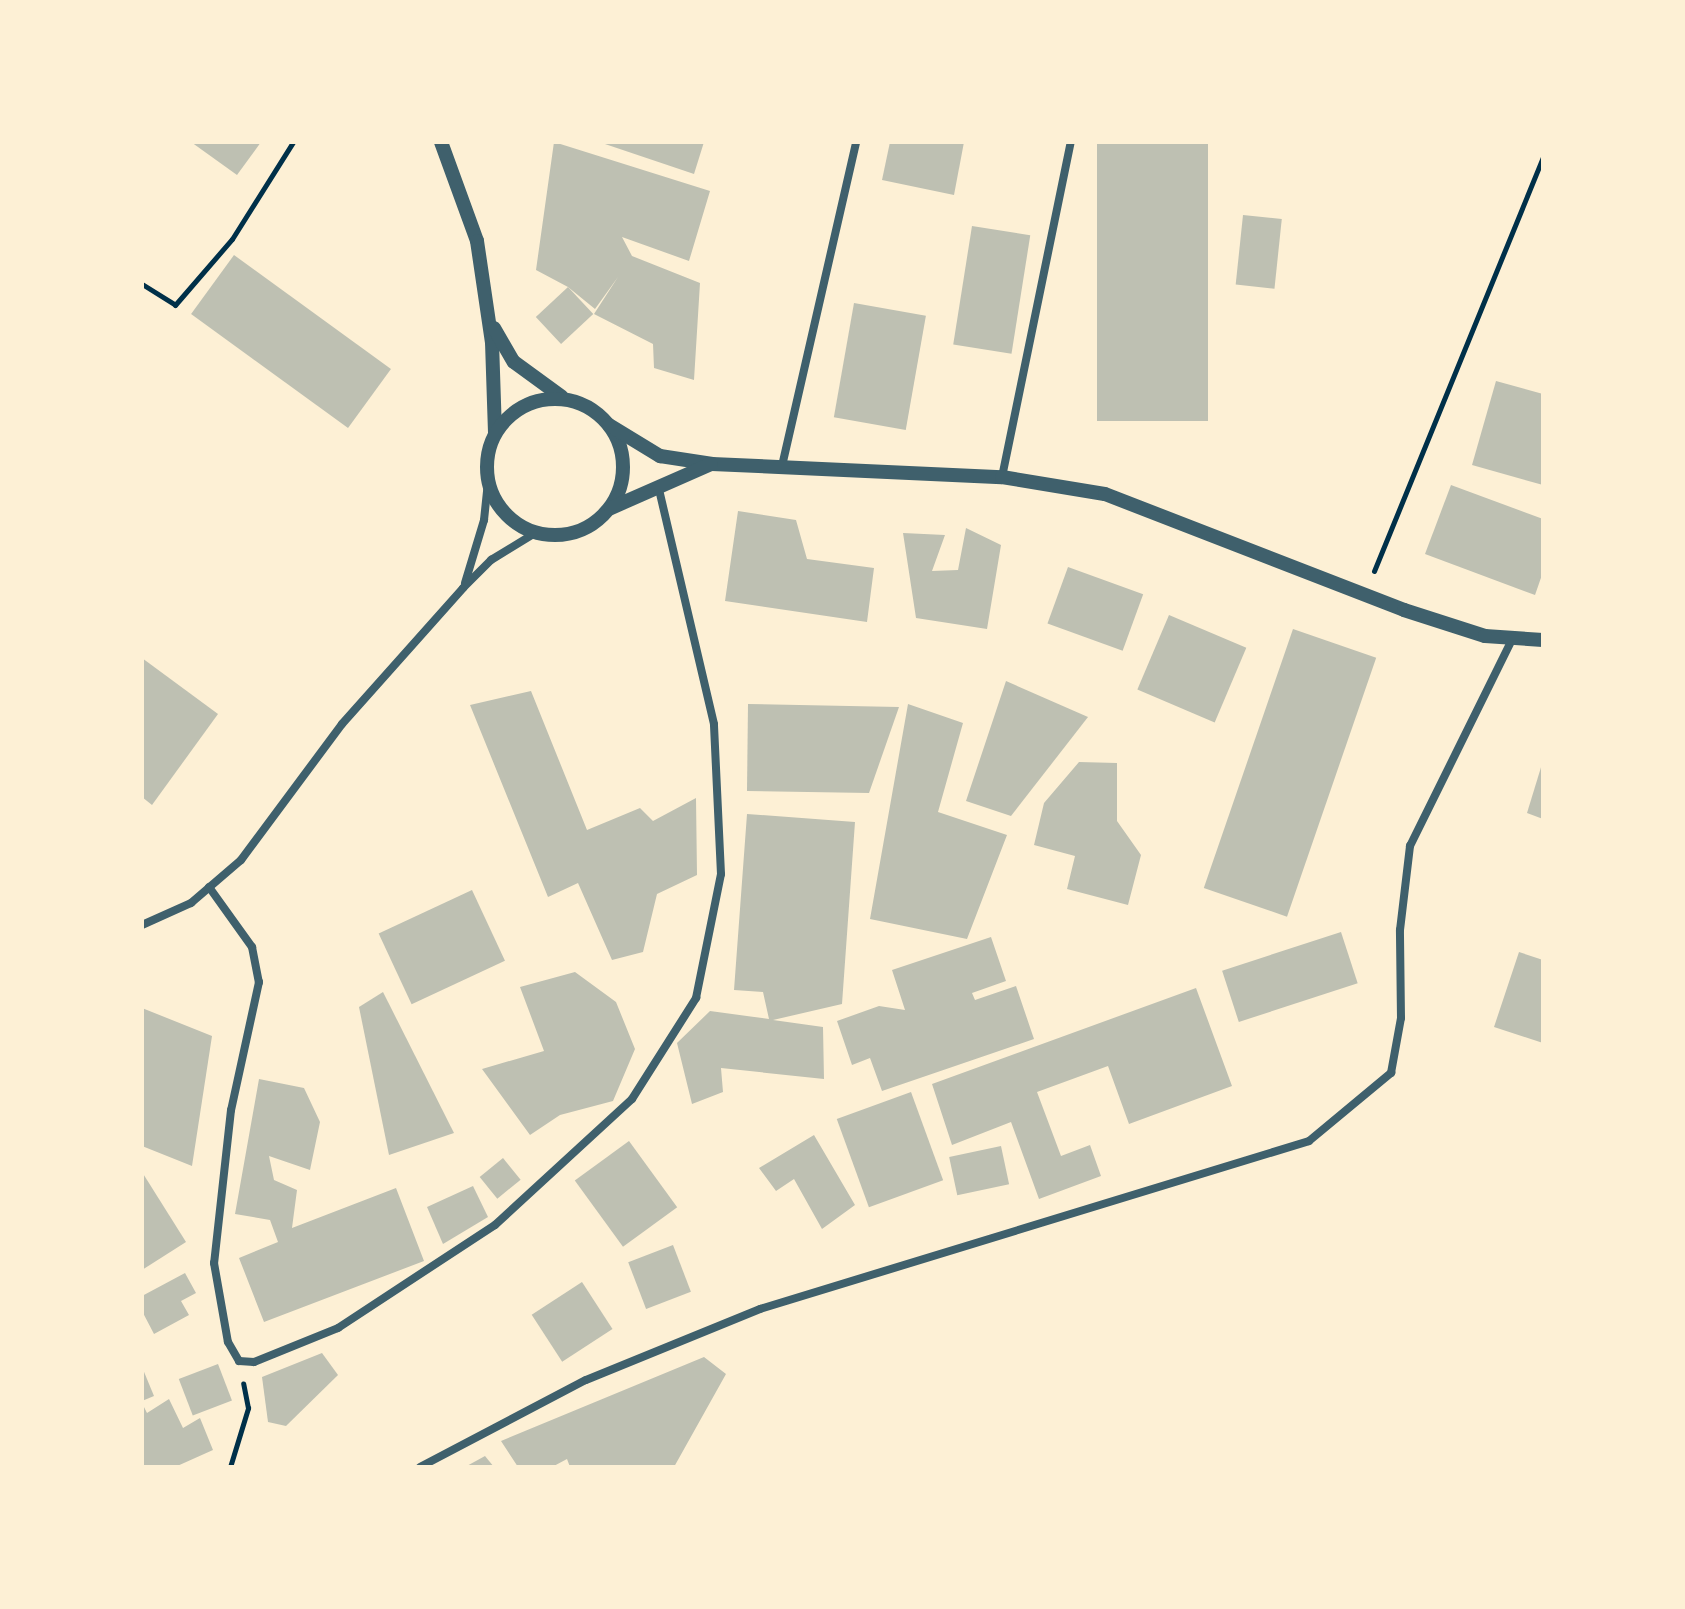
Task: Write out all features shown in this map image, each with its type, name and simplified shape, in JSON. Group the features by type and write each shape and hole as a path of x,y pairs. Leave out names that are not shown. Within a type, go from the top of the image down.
{"street":[{"path":"782,466 856,142"},
{"path":"1002,477 1071,142"},
{"path":"443,143 477,241 489,320 495,433 486,465 488,482 477,548 463,588"},
{"path":"489,320 514,362 566,399 597,412 609,425 660,456 712,464 1002,477 1105,494 1365,595 1485,636 1543,640"},
{"path":"495,433 525,405 566,399"},
{"path":"609,425 624,466 611,508"},
{"path":"488,482 513,522 535,533 577,532 611,508 712,464"},
{"path":"209,887 252,947 259,982 231,1110 214,1263 228,1342 239,1361 254,1362 338,1328 495,1225 632,1099 696,998 721,874 714,724 658,485"},
{"path":"142,925 191,903 241,860 342,724 463,588 491,560 535,533"},
{"path":"420,1467 586,1380 760,1309 1309,1141 1391,1073 1401,1018 1400,930 1410,846 1513,638"}],"path":[{"path":"142,284 175,305 232,239 293,142"},
{"path":"1365,595 1543,157"},
{"path":"230,1467 248,1408 239,1361"}],"building":[{"path":"191,142 261,142 237,175"},
{"path":"554,142 710,191 689,261 622,237 632,256 700,283 694,380 654,368 653,344 594,314 618,277 595,309 568,287 536,270"},
{"path":"599,142 704,142 694,174"},
{"path":"890,142 964,142 954,195 882,180"},
{"path":"1097,142 1208,142 1208,421 1097,421"},
{"path":"1243,215 1282,219 1274,289 1236,285"},
{"path":"972,226 1030,235 1012,354 953,345"},
{"path":"234,255 391,369 348,428 191,314"},
{"path":"568,287 593,314 561,344 536,317"},
{"path":"854,303 926,316 906,430 834,417"},
{"path":"1496,381 1543,394 1543,485 1472,465"},
{"path":"1451,485 1543,519 1543,572 1535,595 1425,554"},
{"path":"738,511 796,520 807,559 874,568 867,622 725,601"},
{"path":"966,528 1001,545 987,629 916,618 903,533 945,535 932,571 958,570"},
{"path":"1068,567 1143,594 1123,651 1047,623"},
{"path":"1169,615 1246,648 1215,722 1137,690"},
{"path":"1293,629 1376,658 1287,917 1204,888"},
{"path":"142,658 218,714 152,805 142,797"},
{"path":"1006,681 1088,717 1011,816 966,801"},
{"path":"531,691 587,830 640,808 653,821 696,798 697,875 657,894 643,952 612,960 578,883 548,897 470,705"},
{"path":"748,704 899,707 869,793 747,791"},
{"path":"908,704 963,723 938,812 1007,835 967,939 870,919"},
{"path":"1079,762 1117,763 1117,821 1141,855 1128,905 1067,889 1075,856 1034,845 1044,803"},
{"path":"1543,765 1543,819 1527,813"},
{"path":"747,814 855,822 842,1004 773,1020 823,1027 824,1079 721,1068 723,1092 692,1104 677,1043 710,1011 769,1019 763,992 734,990"},
{"path":"472,890 505,961 412,1004 379,934"},
{"path":"1341,932 1358,983 1239,1022 1222,971"},
{"path":"991,937 1006,981 972,993 975,1000 1016,986 1034,1039 882,1091 870,1058 852,1065 837,1021 879,1006 905,1010 892,970"},
{"path":"1519,952 1543,960 1543,1043 1494,1027"},
{"path":"575,972 616,1002 635,1049 613,1101 560,1115 530,1135 482,1069 544,1051 520,987"},
{"path":"1196,988 1232,1086 1129,1124 1108,1066 1037,1092 1061,1156 1090,1145 1101,1176 1039,1199 1011,1122 952,1145 932,1084"},
{"path":"383,992 454,1133 389,1155 359,1007"},
{"path":"142,1008 212,1036 192,1166 142,1146"},
{"path":"259,1079 304,1088 320,1122 310,1170 269,1156 274,1180 297,1190 292,1228 396,1188 424,1261 264,1322 239,1258 278,1242 270,1220 235,1214"},
{"path":"911,1092 943,1180 869,1207 837,1119"},
{"path":"814,1135 855,1205 822,1229 794,1179 776,1191 759,1168"},
{"path":"629,1141 677,1207 623,1247 575,1180"},
{"path":"1001,1146 1009,1184 957,1195 949,1157"},
{"path":"503,1158 521,1180 497,1199 480,1177"},
{"path":"142,1172 186,1242 142,1270"},
{"path":"473,1186 488,1217 443,1244 427,1207"},
{"path":"673,1245 691,1292 646,1309 628,1262"},
{"path":"185,1273 196,1293 181,1301 189,1315 154,1334 142,1311 142,1296"},
{"path":"582,1282 612,1329 562,1362 532,1315"},
{"path":"322,1353 338,1375 286,1426 268,1422 262,1377"},
{"path":"704,1357 726,1374 674,1467 570,1467 567,1459 552,1467 518,1467 501,1441"},
{"path":"218,1364 232,1400 193,1415 179,1379"},
{"path":"142,1367 154,1396 142,1401"},
{"path":"169,1399 183,1428 200,1418 213,1450 175,1467 142,1467 142,1403 147,1413"},
{"path":"485,1456 494,1467 465,1467"}]}
